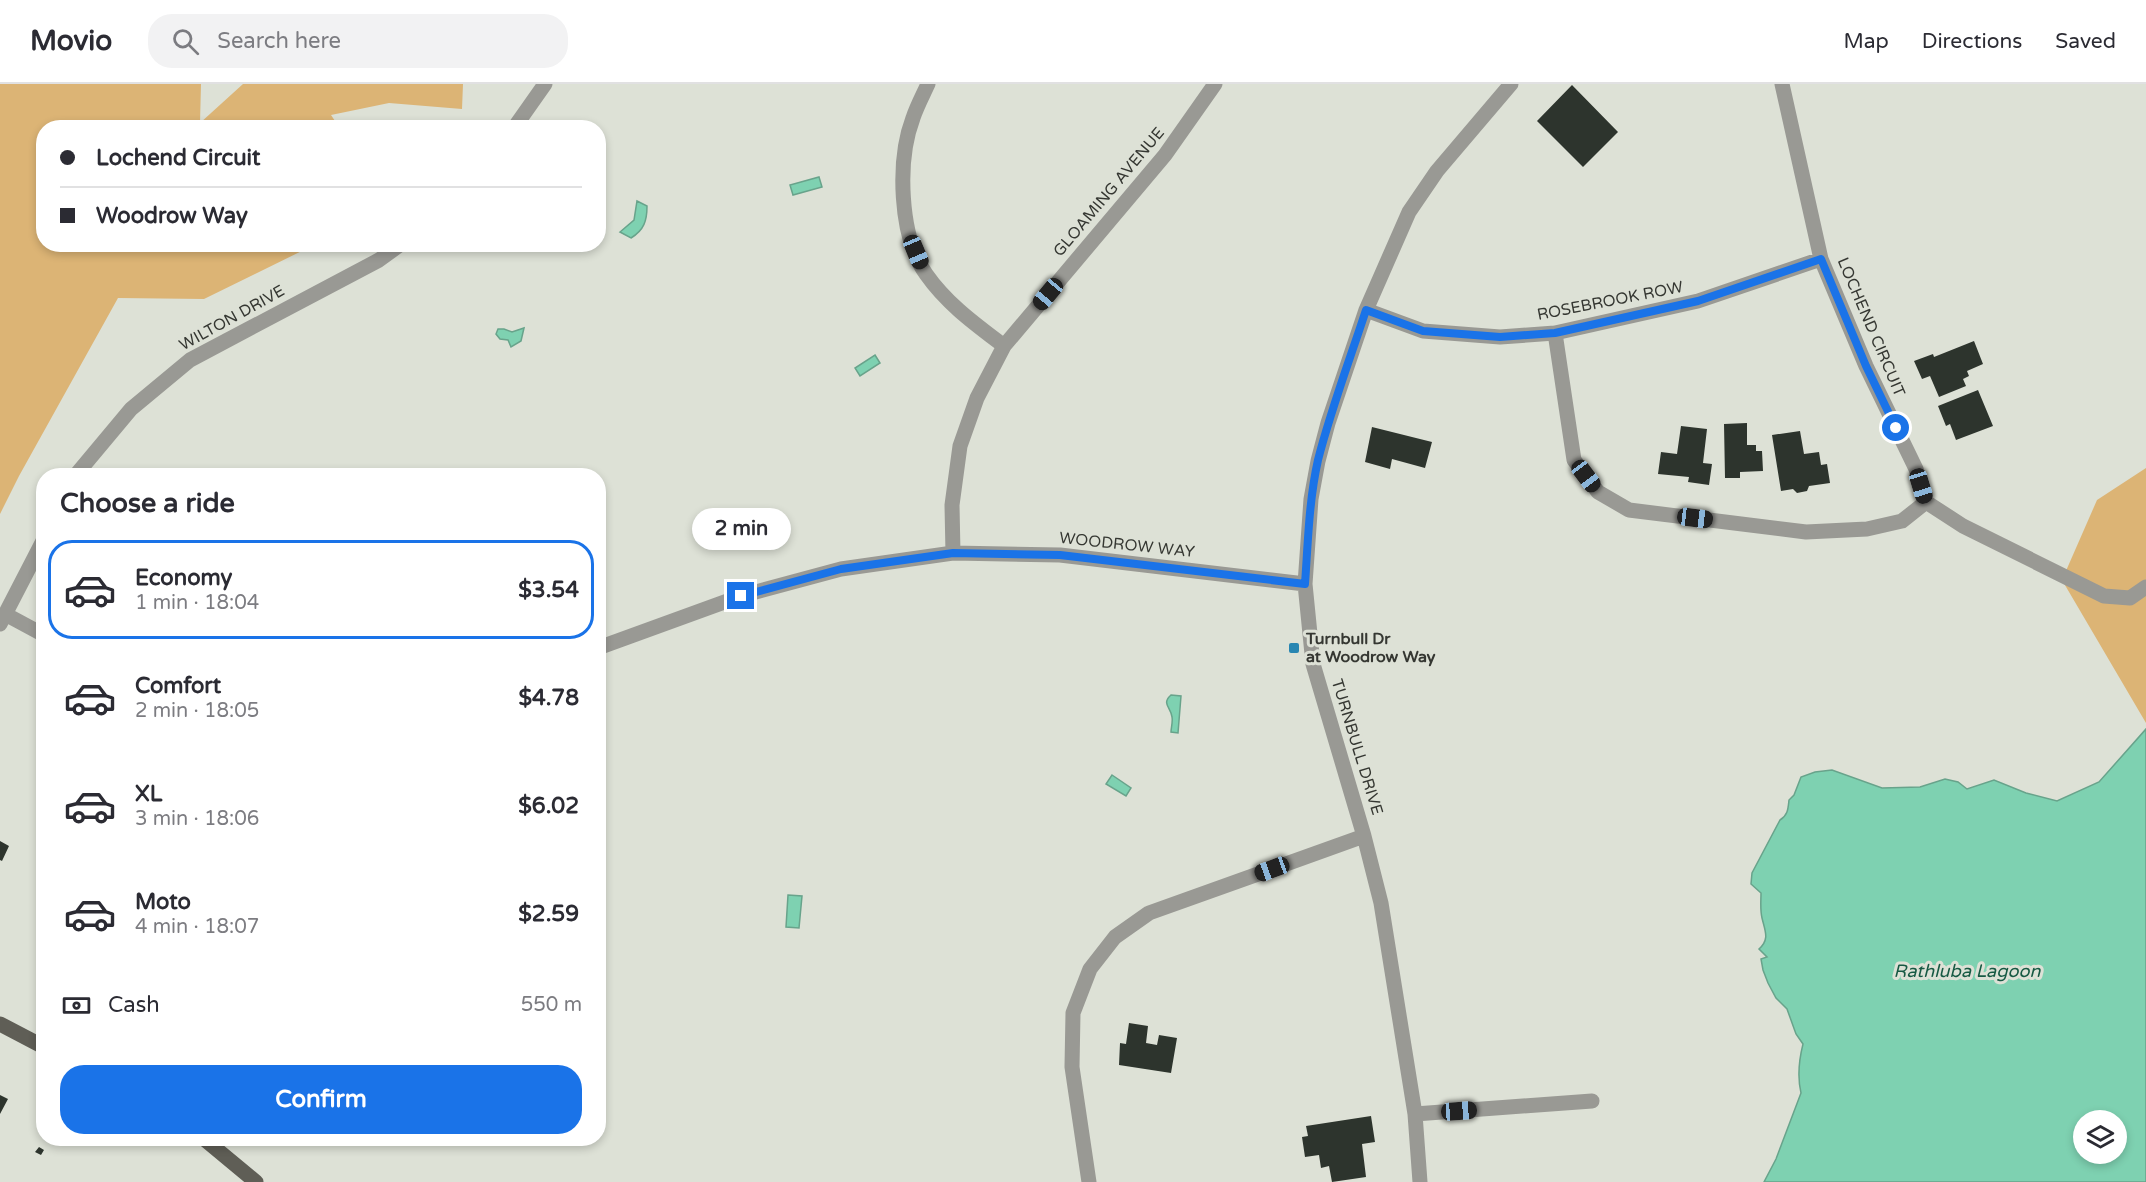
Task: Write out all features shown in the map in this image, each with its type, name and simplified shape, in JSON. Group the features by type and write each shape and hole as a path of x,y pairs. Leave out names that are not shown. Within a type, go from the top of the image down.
{"main road":[{"path":"0,1024 36,1043"},
{"path":"213,1146 256,1182"}],"street":[{"path":"520,120 545,84"},
{"path":"928,84 912,120 902,175 907,231 925,273 956,309 1004,345"},
{"name":"GLOAMING AVENUE","path":"953,553 952,505 960,446 977,398 1004,345 1165,155 1215,84"},
{"name":"TURNBULL DRIVE","path":"1420,1182 1415,1114 1381,903 1364,836 1313,664 1305,584 1311,499 1328,423 1366,310 1409,212 1437,171 1511,84"},
{"name":"LOCHEND CIRCUIT","path":"1782,84 1821,259 1866,366 1916,470 1926,502"},
{"name":"WILTON DRIVE","path":"82,468 131,409 190,360 379,260 390,252"},
{"name":"ROSEBROOK ROW","path":"1366,310 1423,331 1500,337 1555,333 1698,301 1821,259"},
{"path":"1555,333 1574,460 1598,492 1629,510 1806,532 1867,530 1902,520 1926,502 1963,526 2104,596 2130,598 2146,587"},
{"name":"WOODROW WAY","path":"606,645 741,596 841,569 953,553 1060,555 1305,584"},
{"path":"36,555 3,619 36,632"},
{"path":"1089,1182 1072,1067 1074,1013 1090,969 1115,938 1149,913 1364,836"},
{"path":"1415,1114 1592,1101"}],"shaded area":[{"path":"0,84 201,84 200,120 36,120 36,252 300,252 204,299 118,298 0,514"},
{"path":"243,84 463,84 462,109 389,103 331,115 334,120 203,120"},
{"path":"2146,468 2146,723 2062,580 2097,500"}],"water":[{"path":"819,177 822,187 793,195 790,185"},
{"path":"637,201 647,206 646,216 642,228 631,238 620,232 634,220"},
{"path":"524,328 521,341 511,347 508,340 500,339 496,334 498,329 512,332"},
{"path":"875,355 880,363 860,376 855,368"},
{"path":"1171,695 1181,696 1178,733 1171,732 1172,717 1167,701"},
{"name":"Rathluba Lagoon","path":"2146,729 2146,1182 1764,1182 1776,1159 1801,1093 1799,1068 1803,1044 1796,1034 1787,1009 1776,998 1763,970 1761,959 1767,957 1759,949 1765,942 1766,935 1761,912 1761,893 1751,884 1752,873 1780,820 1786,814 1789,800 1794,795 1801,777 1832,770 1882,788 1920,787 1945,779 1958,782 1967,789 1994,780 2026,793 2057,801 2099,782"},
{"path":"1112,775 1131,788 1126,796 1106,784"},
{"path":"788,895 802,896 799,928 786,927"}],"building":[{"path":"1572,85 1618,132 1583,167 1537,121"},
{"path":"1974,341 1983,364 1967,371 1969,376 1963,379 1966,386 1939,397 1930,376 1922,379 1914,361 1933,354 1934,357"},
{"path":"1978,390 1993,426 1956,440 1950,424 1946,426 1938,406"},
{"path":"1747,423 1747,445 1756,445 1756,451 1762,451 1763,471 1740,472 1740,478 1725,478 1724,424"},
{"path":"1681,426 1707,429 1703,463 1712,464 1709,485 1688,482 1689,477 1658,474 1661,452 1677,454"},
{"path":"1372,427 1432,442 1425,468 1392,459 1390,469 1365,462"},
{"path":"1800,431 1804,454 1819,452 1821,465 1827,464 1830,483 1809,486 1807,491 1797,493 1793,489 1781,491 1772,435"},
{"path":"0,841 9,846 2,861 0,860"},
{"path":"1129,1023 1148,1026 1146,1043 1157,1045 1159,1035 1177,1038 1171,1073 1119,1065 1120,1043 1126,1044"},
{"path":"0,1095 8,1099 0,1114"},
{"path":"1371,1116 1375,1142 1362,1144 1366,1177 1332,1182 1329,1166 1321,1168 1319,1155 1305,1157 1302,1137 1308,1136 1306,1126"},
{"path":"39,1147 44,1150 41,1155 35,1152"}],"place":[{"name":"Turnbull Dr at Woodrow Way","path":"1294,648"}],"route":[{"path":"741,596 841,569 953,553 1060,555 1305,584 1311,499 1318,461 1328,423 1366,310 1423,331 1500,337 1555,333 1698,301 1821,259 1866,366 1896,428"}]}
